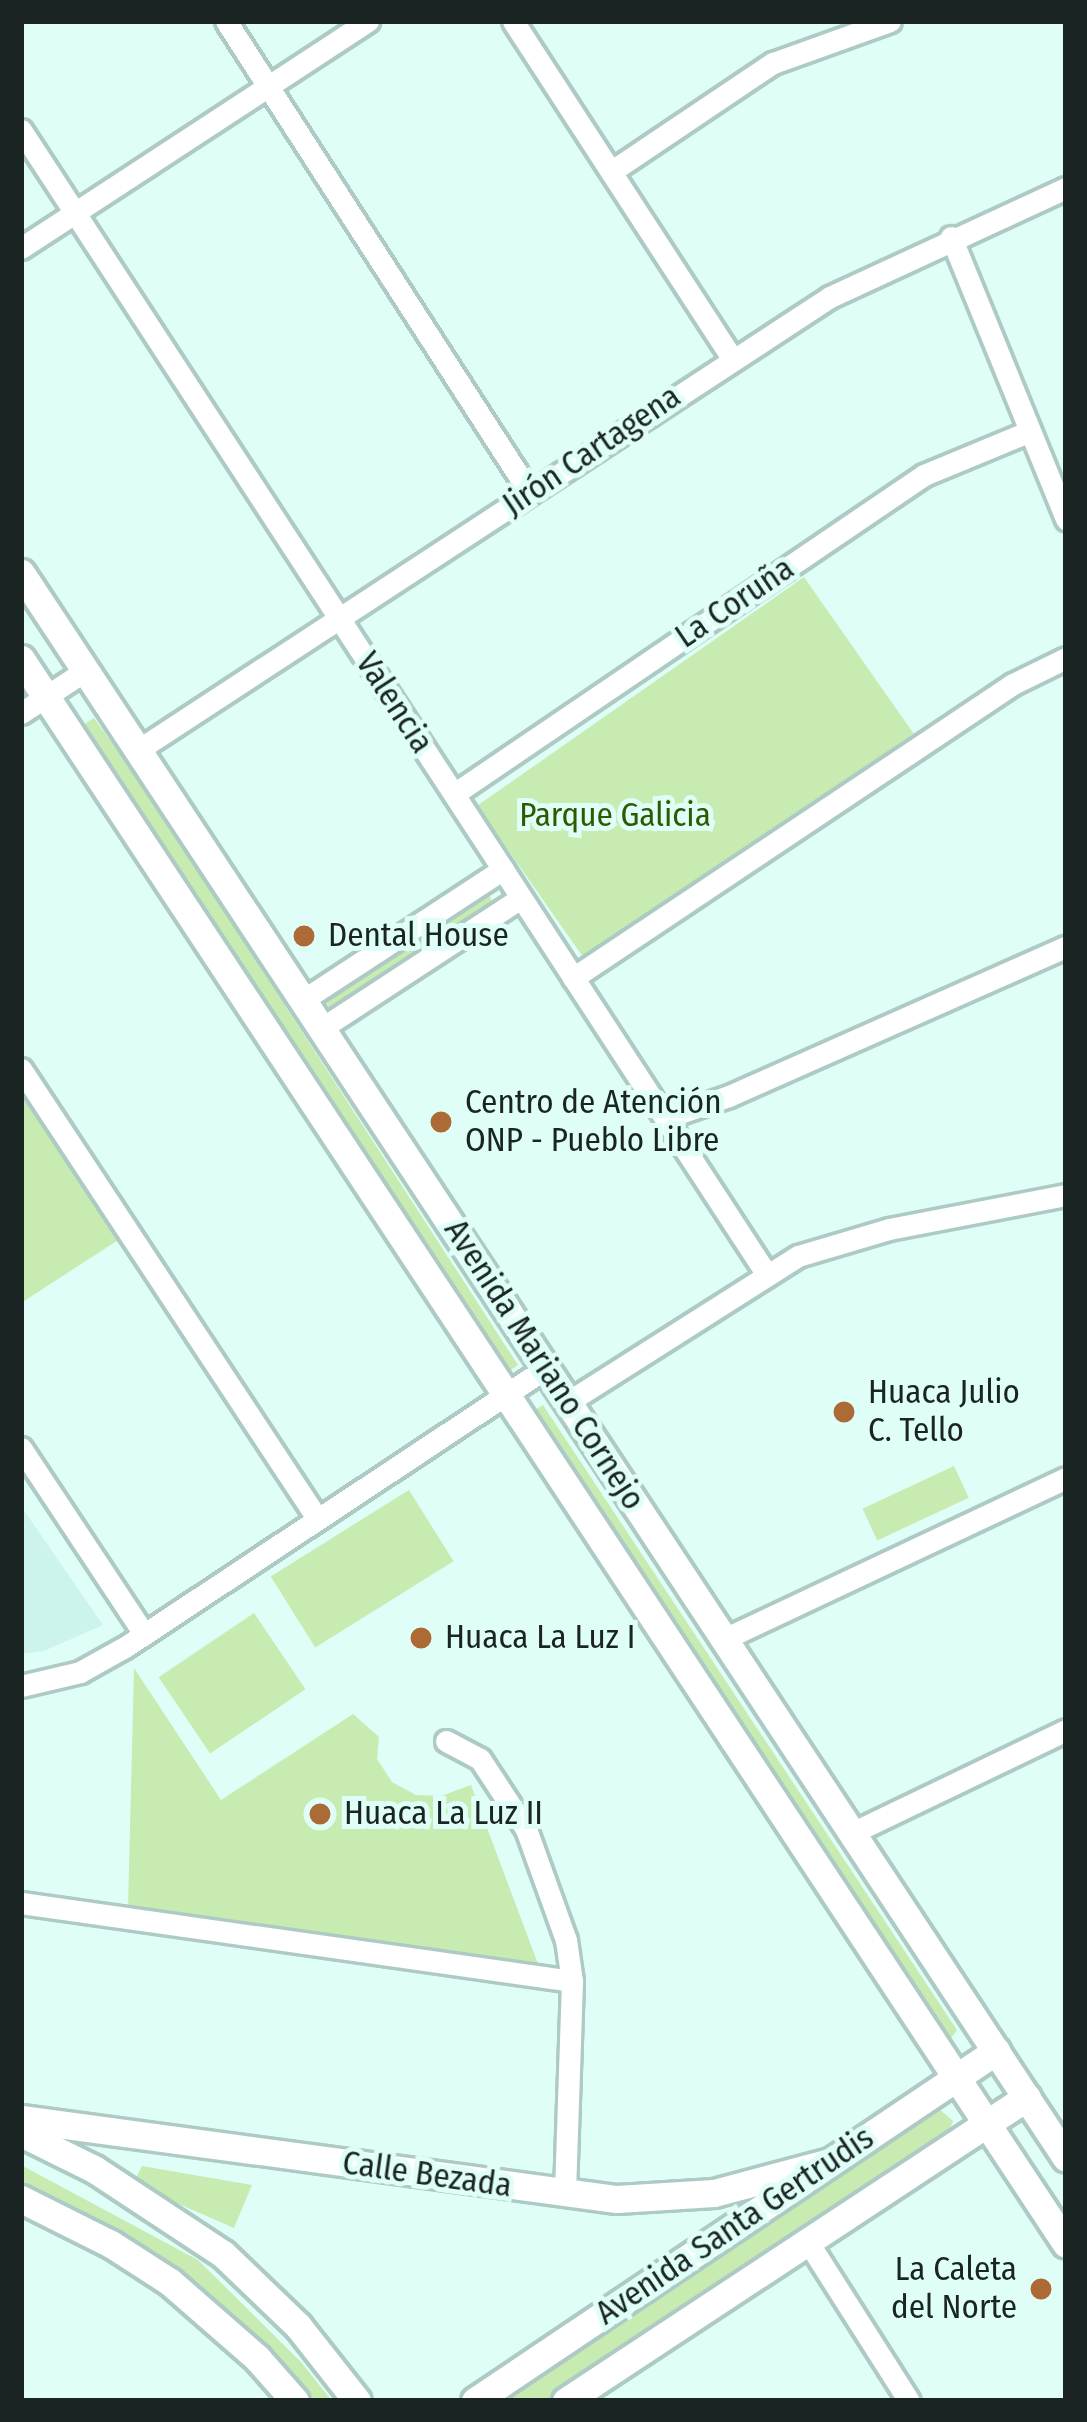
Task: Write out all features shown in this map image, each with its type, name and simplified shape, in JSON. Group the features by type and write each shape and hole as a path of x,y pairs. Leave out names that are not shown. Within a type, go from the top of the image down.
{"main road":[{"name":"Avenida Mariano Cornejo","path":"21,573 1063,2148"},
{"name":"Avenida Mariano Cornejo","path":"21,659 1066,2244"},
{"name":"Avenida Santa Gertrudis","path":"475,2401 996,2051"},
{"name":"Avenida Santa Gertrudis","path":"566,2401 1027,2097"},
{"name":"Calle Bezada","path":"21,2119 617,2199 714,2193 830,2162"},
{"path":"21,2133 94,2169 223,2254 298,2326 357,2401"},
{"path":"21,2199 111,2244 170,2282 257,2358 296,2401"}],"street":[{"path":"226,21 530,493"},
{"path":"21,248 368,21"},
{"path":"512,21 732,358"},
{"path":"612,170 773,63 890,21"},
{"name":"Valencia","path":"21,130 767,1275"},
{"name":"Jirón Cartagena","path":"138,750 830,297 951,237 1066,188"},
{"path":"951,237 1066,519"},
{"name":"La Coruña","path":"454,794 924,475 1028,432"},
{"path":"573,978 1013,684 1066,658"},
{"path":"21,713 86,670"},
{"path":"303,1000 503,869"},
{"path":"322,1028 521,898"},
{"path":"665,1118 712,1102 1066,947"},
{"path":"21,1070 317,1517"},
{"path":"568,1402 767,1275 831,1244 1066,1195"},
{"path":"21,1686 80,1672 144,1634 546,1368"},
{"path":"21,1448 144,1634"},
{"path":"724,1639 1066,1478"},
{"path":"852,1832 1066,1730"},
{"path":"446,1741 480,1759 526,1829 553,1891 572,1981 566,2194"},
{"path":"21,1904 572,1981"},
{"path":"808,2242 909,2401"}],"shaded area":[{"path":"21,1506 103,1625 44,1651 21,1654"}],"green space":[{"name":"Parque Galicia","path":"804,577 914,733 587,962 477,806"},
{"path":"94,718 139,780 518,1365 508,1372 70,733"},
{"path":"489,895 498,911 333,1014 326,1002 331,994 478,896"},
{"path":"21,1088 129,1233 21,1303"},
{"path":"543,1405 957,2030 946,2045 521,1419"},
{"path":"954,1466 969,1498 877,1540 862,1509"},
{"path":"409,1490 454,1561 315,1648 271,1576"},
{"path":"254,1613 305,1689 210,1754 159,1677"},
{"path":"134,1668 221,1800 353,1714 379,1737 377,1759 392,1782 416,1795 441,1796 471,1785 541,1972 128,1908"},
{"path":"937,2107 953,2121 950,2128 550,2401 496,2401"},
{"path":"21,2165 198,2260 301,2362 332,2401 306,2401 21,2187"},
{"path":"142,2166 252,2185 234,2228 133,2184"}],"place":[{"name":"Dental House","path":"304,936"},
{"name":"Centro de Atención ONP - Pueblo Libre","path":"441,1122"},
{"name":"Huaca Julio C. Tello","path":"844,1412"},
{"name":"Huaca La Luz I","path":"421,1638"},
{"name":"Huaca La Luz II","path":"320,1814"},
{"name":"La Caleta del Norte","path":"1041,2289"}]}
